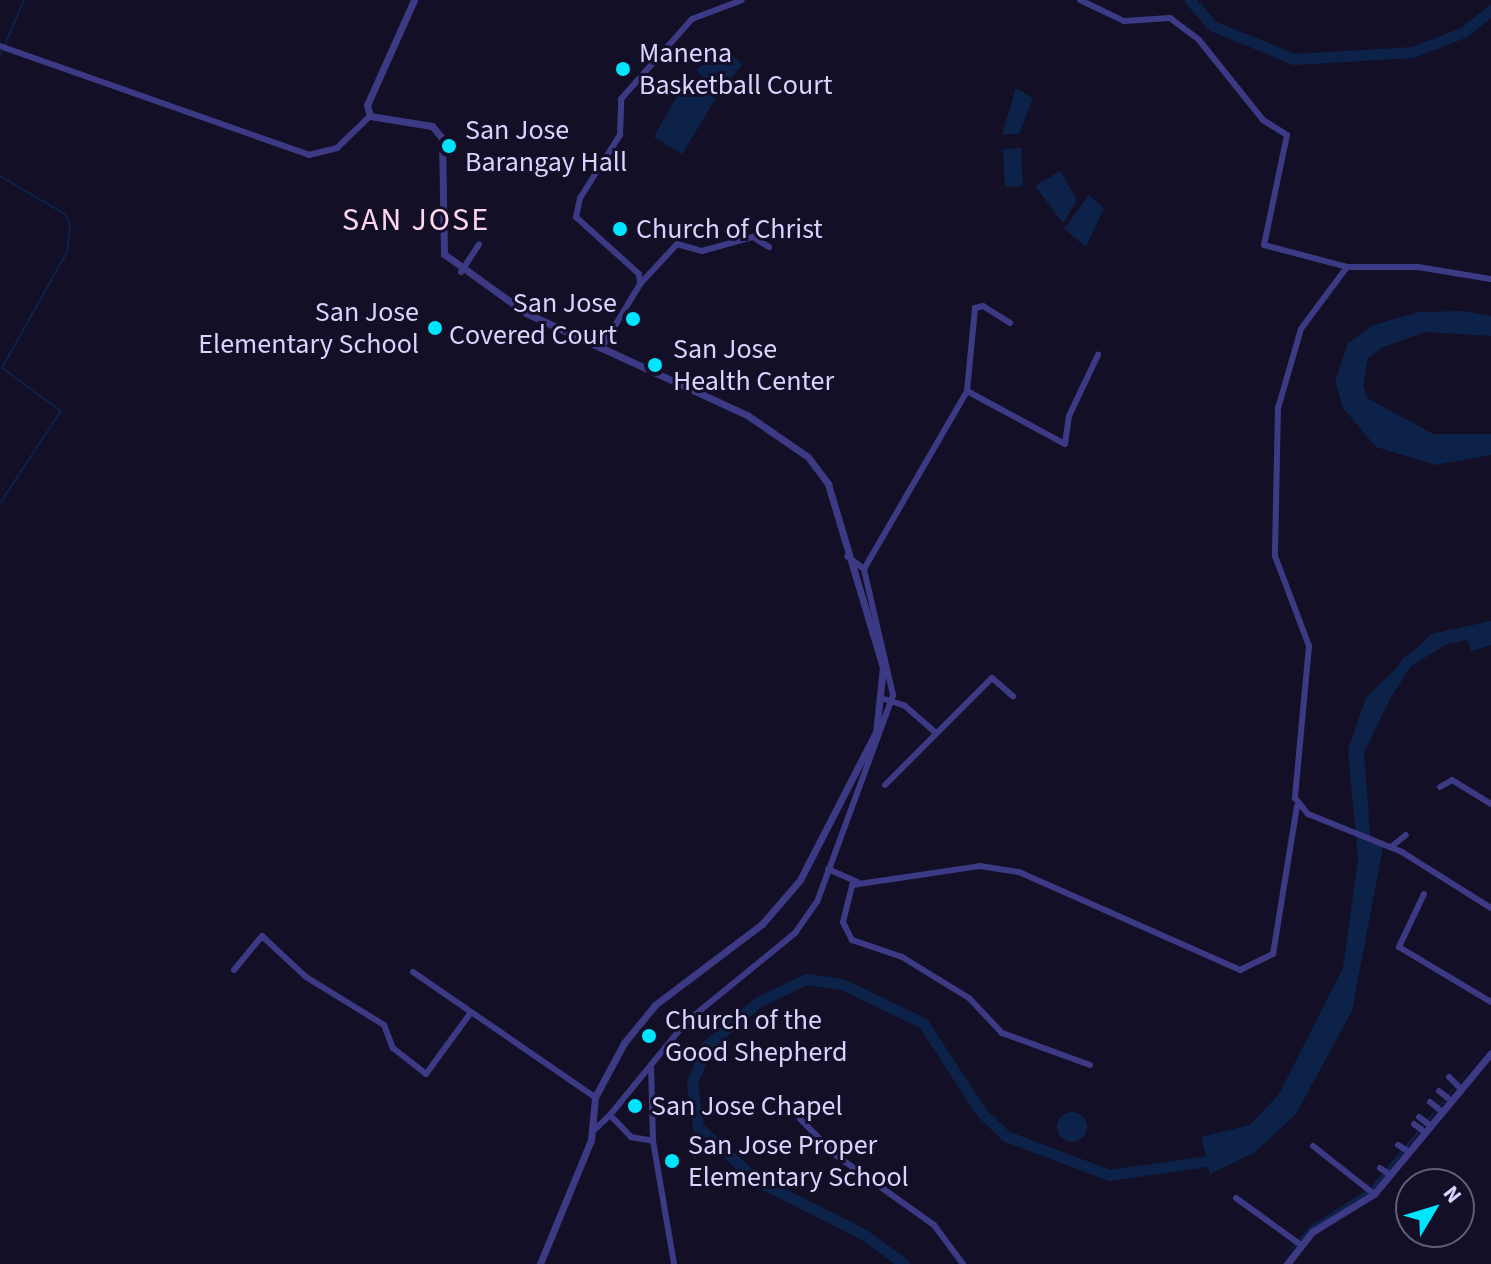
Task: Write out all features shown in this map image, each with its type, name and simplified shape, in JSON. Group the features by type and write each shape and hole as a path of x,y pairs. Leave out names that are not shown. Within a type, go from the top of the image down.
{"street":[{"path":"370,116 367,105 414,0"},
{"path":"640,284 639,274 576,217 580,198 620,135 621,99 692,19 742,0"},
{"path":"1080,0 1124,21 1170,18 1199,40 1263,120 1287,135 1259,240 1347,267 1418,267 1491,279"},
{"path":"1,46 309,155 337,148 370,116"},
{"path":"370,116 438,130 441,242 461,272 601,349 782,433 828,484 847,556 883,667 876,732 800,880 778,906 655,1005 595,1097 593,1131 540,1264"},
{"path":"601,349 640,284 681,243 702,251 753,237 769,247"},
{"path":"461,272 479,244"},
{"path":"828,869 857,882 980,866 1019,872 1240,970 1273,954 1297,806 1309,646 1275,556 1278,408 1301,329 1347,267"},
{"path":"864,569 967,391 975,308 983,306 1010,323"},
{"path":"967,391 1065,444 1069,416 1098,355"},
{"path":"593,1131 610,1115 686,1022 795,933 828,869 892,701 892,668 864,569 847,556"},
{"path":"885,785 934,731 994,676 1013,696"},
{"path":"881,698 892,701 934,731"},
{"path":"1440,787 1452,780 1491,804"},
{"path":"1297,806 1391,847 1491,908"},
{"path":"824,829 842,837"},
{"path":"1391,847 1406,835"},
{"path":"857,882 843,922 852,940 902,957 969,998 1002,1033 1090,1065"},
{"path":"1424,894 1399,947 1491,1002"},
{"path":"234,970 262,936 306,977 384,1025 393,1048 426,1074 469,1015"},
{"path":"413,972 469,1015 595,1097"},
{"path":"1287,1264 1298,1243 1317,1225 1371,1192 1435,1106 1491,1053"},
{"path":"651,1065 653,1141 674,1264"},
{"path":"1449,1077 1457,1085"},
{"path":"1439,1091 1446,1097"},
{"path":"610,1115 631,1137 653,1141"},
{"path":"800,1119 837,1156 934,1225 963,1264"},
{"path":"1313,1146 1371,1192"},
{"path":"1236,1198 1298,1243"}],"water":[{"path":"724,46 742,65 720,92 696,70"},
{"path":"688,76 716,98 682,154 654,137"},
{"path":"1016,88 1033,98 1019,134 1002,134"},
{"path":"1021,148 1023,186 1005,187 1003,149"},
{"path":"1060,171 1077,200 1063,223 1035,186"},
{"path":"1089,195 1104,208 1086,247 1064,229"},
{"path":"1463,311 1491,316 1491,336 1426,332 1383,347 1368,358 1363,386 1367,398 1433,434 1491,434 1491,455 1436,465 1376,447 1343,408 1335,381 1348,343 1374,325 1419,312"},
{"path":"1491,621 1491,645 1471,651 1465,633 1445,638 1407,661 1385,696 1358,751 1364,839 1383,847 1352,1011 1296,1114 1255,1152 1210,1174 1201,1137 1250,1125 1279,1094 1343,968 1358,859 1348,749 1366,698 1431,634"},
{"path":"1491,1043 1373,1191 1312,1229 1278,1264 1309,1227 1370,1188"},
{"path":"1072,1112 1083,1116 1087,1127 1083,1138 1072,1142 1061,1138 1057,1127 1061,1116"}],"waterway":[{"path":"0,56 24,0"},
{"path":"1190,0 1213,26 1294,59 1413,52 1464,32 1491,10"},
{"path":"0,176 65,214 70,225 67,252 2,368 61,411 0,503"},
{"path":"1365,847 1358,751 1385,695 1407,661 1445,638 1491,629"},
{"path":"904,1264 863,1234 758,1181 698,1127 692,1083 707,1045 758,1002 806,979 842,984 923,1023 981,1112 1006,1136 1109,1175 1221,1159"}],"place":[{"name":"Manena Basketball Court","path":"623,69"},
{"name":"San Jose Barangay Hall","path":"449,146"},
{"name":"Church of Christ","path":"620,229"},
{"name":"San Jose Covered Court","path":"633,319"},
{"name":"San Jose Elementary School","path":"435,328"},
{"name":"San Jose Health Center","path":"655,365"},
{"name":"Church of the Good Shepherd","path":"649,1036"},
{"name":"San Jose Chapel","path":"635,1106"},
{"name":"San Jose Proper Elementary School","path":"672,1161"}],"district":[{"name":"SAN JOSE","path":"416,220"}]}
